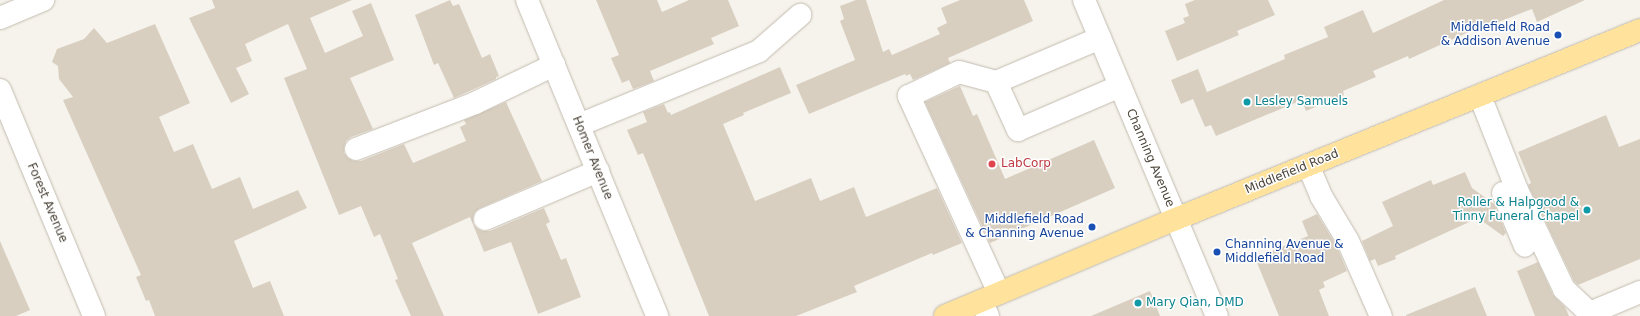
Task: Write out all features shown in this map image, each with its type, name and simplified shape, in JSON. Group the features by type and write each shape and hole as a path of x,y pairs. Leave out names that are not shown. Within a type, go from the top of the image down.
{"main road":[{"name":"Middlefield Road","path":"945,316 989,303 1176,219 1640,30"}],"street":[{"path":"0,18 43,0"},
{"name":"Homer Avenue","path":"527,0 657,316"},
{"name":"Channing Avenue","path":"1084,0 1217,316"},
{"path":"579,125 759,51 800,15"},
{"path":"989,303 909,96 958,72 996,82 1100,38"},
{"path":"356,149 475,103 554,65"},
{"path":"996,82 1018,130 1120,86"},
{"name":"Forest Avenue","path":"0,90 94,316"},
{"path":"1473,98 1525,246"},
{"path":"1473,98 1564,289 1590,314 1640,292"},
{"path":"1308,165 1321,196 1348,241 1380,316"},
{"path":"485,219 598,171"}],"building":[{"path":"212,0 352,0 310,18 325,53 363,36 352,11 371,3 394,60 350,78 373,129 351,137 346,141 344,153 348,158 354,161 361,161 404,144 413,163 466,141 460,127 466,124 464,120 506,102 542,181 480,208 475,212 473,224 478,229 490,231 544,208 550,222 546,224 561,260 566,258 581,297 538,314 511,242 484,252 470,217 412,243 444,316 411,316 395,280 398,279 380,234 374,237 361,206 339,215 284,78 307,69 288,24 245,44 252,61 236,68 249,94 231,103 189,18 215,8"},
{"path":"450,0 453,6 459,4 482,58 490,54 499,76 496,77 496,79 454,98 438,63 434,65 415,15"},
{"path":"596,0 657,0 662,12 689,0 728,0 739,26 711,38 714,44 650,71 654,81 633,89 629,80 622,83 611,58 619,55"},
{"path":"856,0 866,0 883,52 889,49 892,55 940,34 937,28 947,23 941,8 960,0 1024,0 1033,21 948,58 950,63 913,80 910,74 906,76 905,74 809,114 796,85 855,60 840,21 844,19 840,6"},
{"path":"1195,0 1268,0 1275,15 1237,31 1239,35 1177,61 1165,31 1185,23 1183,18 1189,16 1185,4"},
{"path":"1444,0 1585,0 1537,22 1532,9 1496,23 1495,20 1409,59 1408,56 1373,71 1376,77 1343,91 1344,95 1306,111 1302,100 1216,136 1211,125 1205,127 1193,99 1181,104 1171,80 1198,69 1207,92 1285,59 1284,55 1328,37 1324,27 1363,10 1373,33"},
{"path":"155,24 190,103 159,117 174,152 193,144 212,189 240,177 253,209 298,190 307,208 234,241 253,288 270,281 284,316 155,316 149,300 146,301 136,277 141,275 63,100 73,97 59,79 58,66 52,62 57,49 84,39 94,28 107,43"},
{"path":"780,67 791,93 743,113 744,115 723,124 755,201 811,178 820,201 854,187 866,217 937,188 962,243 933,255 932,253 854,286 857,292 796,316 709,316 643,153 638,155 627,130 647,122 643,112 664,104 668,113 670,112 671,115"},
{"path":"960,86 973,116 977,114 1005,179 1094,140 1115,188 990,243 925,102"},
{"name":"Roller & Halpgood & Tinny Funeral Chapel","path":"1606,115 1619,147 1640,139 1640,259 1578,285 1574,281 1528,185 1531,183 1518,152"},
{"path":"1465,172 1472,188 1494,204 1506,233 1503,236 1478,218 1395,256 1396,259 1378,266 1375,259 1370,261 1362,241 1393,226 1382,202 1431,180 1433,185"},
{"path":"1317,214 1337,247 1347,271 1323,282 1325,287 1319,290 1329,316 1279,316 1255,258 1308,236 1302,221"},
{"path":"0,241 30,310 16,316 0,316"},
{"path":"1538,262 1553,295 1565,307 1569,316 1535,316 1517,271"},
{"path":"1475,287 1487,316 1406,316 1406,315"},
{"name":"Mary Qian, DMD","path":"1150,291 1160,316 1091,316"}],"place":[{"name":"Middlefield Road & Addison Avenue","path":"1558,35"},
{"name":"Lesley Samuels","path":"1247,102"},
{"name":"LabCorp","path":"992,164"},
{"name":"Roller & Halpgood & Tinny Funeral Chapel","path":"1587,210"},
{"name":"Middlefield Road & Channing Avenue","path":"1092,227"},
{"name":"Channing Avenue & Middlefield Road","path":"1217,252"},
{"name":"Mary Qian, DMD","path":"1138,303"}]}
